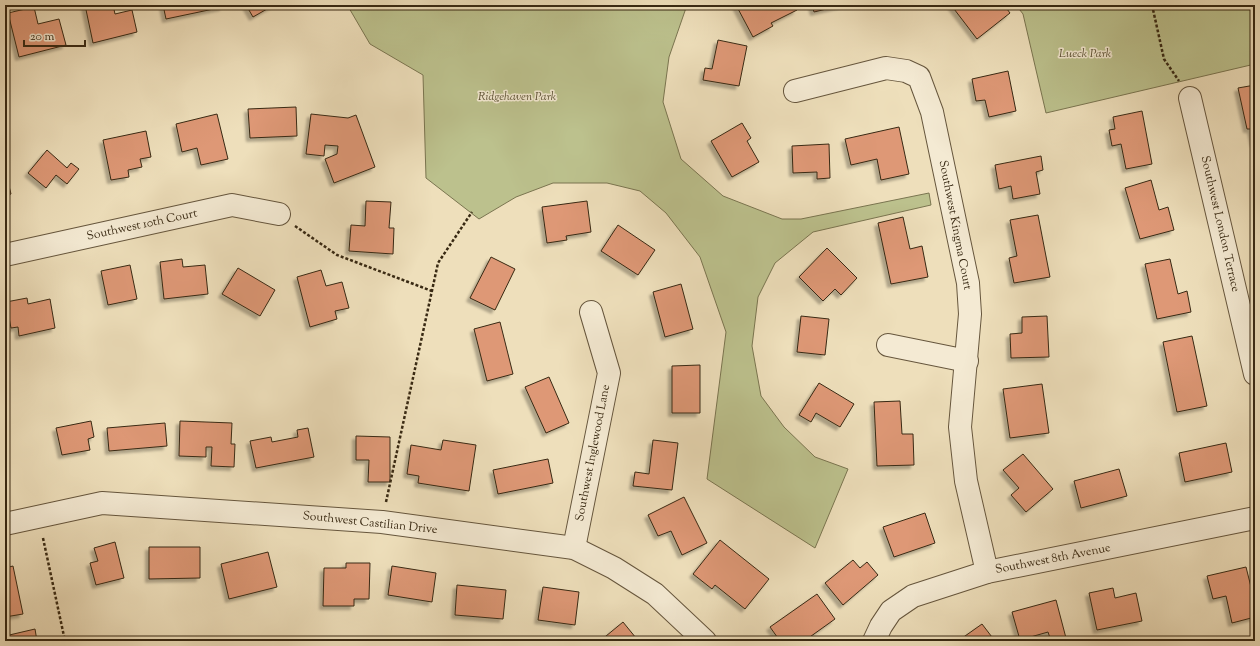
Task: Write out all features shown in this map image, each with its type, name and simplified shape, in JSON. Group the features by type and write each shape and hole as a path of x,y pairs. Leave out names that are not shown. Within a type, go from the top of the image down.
{"street":[{"name":"Southwest Kingma Court","path":"795,91 886,68 906,71 919,77 932,112 968,283 970,314 960,427 966,481 986,572"},
{"name":"Southwest London Terrace","path":"1190,98 1255,374"},
{"name":"Southwest 10th Court","path":"5,255 232,205 278,214"},
{"name":"Southwest Inglewood Lane","path":"574,548 609,373 591,312"},
{"path":"888,345 967,361"},
{"name":"Southwest Castilian Drive","path":"5,524 102,503 382,522 574,548 614,568 655,594 705,641"},
{"name":"Southwest 8th Avenue","path":"874,641 881,626 891,611 913,596 986,572 1255,518"}],"path":[{"path":"1152,5 1164,59 1190,98"},
{"path":"382,522 438,263 472,212"},
{"path":"278,214 336,255 432,291"},
{"path":"38,517 65,641"}],"green space":[{"name":"Ridgehaven Park","path":"351,5 687,5 669,57 663,102 681,159 723,196 782,219 801,219 929,193 931,205 813,232 775,263 758,297 752,346 761,396 784,427 815,457 848,469 815,548 707,479 726,332 700,257 666,213 640,191 607,183 553,183 516,197 479,219 426,178 423,75 370,44 349,8"},
{"name":"Lueck Park","path":"1016,5 1255,5 1255,64 1046,113 1023,14"}],"building":[{"path":"85,5 113,5 115,14 132,10 137,32 93,43"},
{"path":"163,5 223,5 223,7 166,19"},
{"path":"246,5 274,5 253,17"},
{"path":"736,5 794,5 797,10 771,23 773,26 753,37"},
{"path":"812,5 843,5 814,12"},
{"path":"951,5 1004,5 1010,13 977,39"},
{"path":"34,7 38,24 59,19 66,45 19,57 8,13"},
{"path":"718,40 747,46 739,86 703,80 705,68 712,69"},
{"path":"1008,71 1016,111 989,117 985,100 976,101 972,79"},
{"path":"1255,85 1254,143 1251,129 1247,129 1238,88"},
{"path":"296,107 297,136 250,138 248,109"},
{"path":"1142,111 1152,164 1126,169 1121,144 1112,146 1109,130 1115,129 1113,117"},
{"path":"217,114 228,159 201,165 197,148 182,152 176,124"},
{"path":"311,114 348,118 356,115 375,167 334,183 325,159 337,154 338,146 325,145 324,156 306,154"},
{"path":"742,123 751,138 747,141 759,162 732,177 711,141"},
{"path":"899,127 909,174 881,180 877,159 851,165 845,139"},
{"path":"146,131 151,157 140,159 142,167 128,170 129,177 111,180 103,140"},
{"path":"829,144 830,178 817,179 817,172 793,173 792,146"},
{"path":"47,150 67,168 71,163 79,169 67,184 56,175 46,188 28,173"},
{"path":"1041,156 1043,170 1036,172 1040,194 1013,199 1011,186 999,189 995,165"},
{"path":"5,170 11,194 5,196"},
{"path":"1151,180 1159,210 1168,207 1174,230 1140,239 1125,188"},
{"path":"366,201 391,202 389,228 394,228 393,254 349,251 351,225 365,226"},
{"path":"587,201 591,232 566,236 567,240 547,243 542,207"},
{"path":"1038,215 1050,277 1014,283 1009,258 1017,256 1010,220"},
{"path":"903,217 910,249 922,246 928,277 891,284 878,223"},
{"path":"618,225 655,250 638,275 601,251"},
{"path":"827,248 857,278 841,295 835,289 823,301 799,277"},
{"path":"491,257 515,269 495,310 470,298"},
{"path":"182,259 183,267 205,265 208,294 164,299 160,262"},
{"path":"1170,259 1178,294 1187,291 1191,312 1157,319 1145,264"},
{"path":"130,265 137,299 108,305 101,271"},
{"path":"238,268 275,290 260,316 222,294"},
{"path":"321,270 326,286 342,282 349,308 335,311 337,319 310,327 297,277"},
{"path":"681,284 693,329 665,337 653,292"},
{"path":"27,298 28,304 50,299 55,328 19,336 18,327 11,328 6,302"},
{"path":"801,316 829,319 825,355 797,352"},
{"path":"1047,316 1049,357 1011,358 1010,334 1022,333 1022,317"},
{"path":"500,322 513,374 487,381 474,329"},
{"path":"1192,336 1207,406 1177,412 1163,342"},
{"path":"700,365 700,413 672,413 672,366"},
{"path":"549,377 569,423 546,433 525,387"},
{"path":"819,383 854,404 840,427 816,413 811,422 799,415"},
{"path":"1042,384 1049,433 1010,438 1003,389"},
{"path":"900,401 902,434 913,434 914,465 877,466 874,402"},
{"path":"91,421 94,437 88,439 90,450 62,455 56,428"},
{"path":"180,421 232,423 231,444 235,444 234,467 211,466 212,447 206,447 206,457 179,456"},
{"path":"165,423 167,446 109,451 107,428"},
{"path":"308,428 314,457 256,468 250,441 271,437 272,442 298,437 297,430"},
{"path":"356,436 390,437 390,482 368,482 369,460 356,460"},
{"path":"443,440 476,445 469,491 418,483 419,476 407,474 411,445 441,450"},
{"path":"653,440 678,443 672,490 633,486 635,472 649,474"},
{"path":"1226,443 1232,472 1185,482 1179,453"},
{"path":"1023,454 1053,489 1026,512 1011,495 1019,488 1003,470"},
{"path":"548,459 553,483 498,494 493,470"},
{"path":"5,461 8,475 5,476"},
{"path":"1119,469 1127,496 1081,508 1074,481"},
{"path":"684,497 707,543 682,555 671,531 658,536 648,515"},
{"path":"925,513 935,543 894,557 883,527"},
{"path":"720,540 769,579 745,609 715,585 712,589 693,574"},
{"path":"115,542 124,578 96,585 90,563 98,561 94,548"},
{"path":"149,547 200,547 200,578 149,579"},
{"path":"268,552 277,587 229,599 221,564"},
{"path":"853,560 860,568 867,562 878,575 843,605 825,583"},
{"path":"346,563 370,563 369,599 354,599 354,606 323,606 324,568 346,568"},
{"path":"13,566 23,614 5,617 5,568"},
{"path":"392,566 436,573 432,602 388,595"},
{"path":"1246,567 1251,587 1255,586 1255,617 1232,623 1226,596 1213,599 1207,576"},
{"path":"457,585 506,590 503,619 455,615"},
{"path":"543,587 579,592 575,625 538,620"},
{"path":"1113,588 1115,598 1136,593 1142,621 1097,630 1089,593"},
{"path":"817,594 835,619 807,639 809,641 780,641 770,627"},
{"path":"1056,600 1066,638 1051,641 1048,632 1020,640 1012,612"},
{"path":"623,622 636,638 633,641 600,641"},
{"path":"982,624 995,641 958,641"},
{"path":"35,629 37,641 5,641 5,636"}]}
